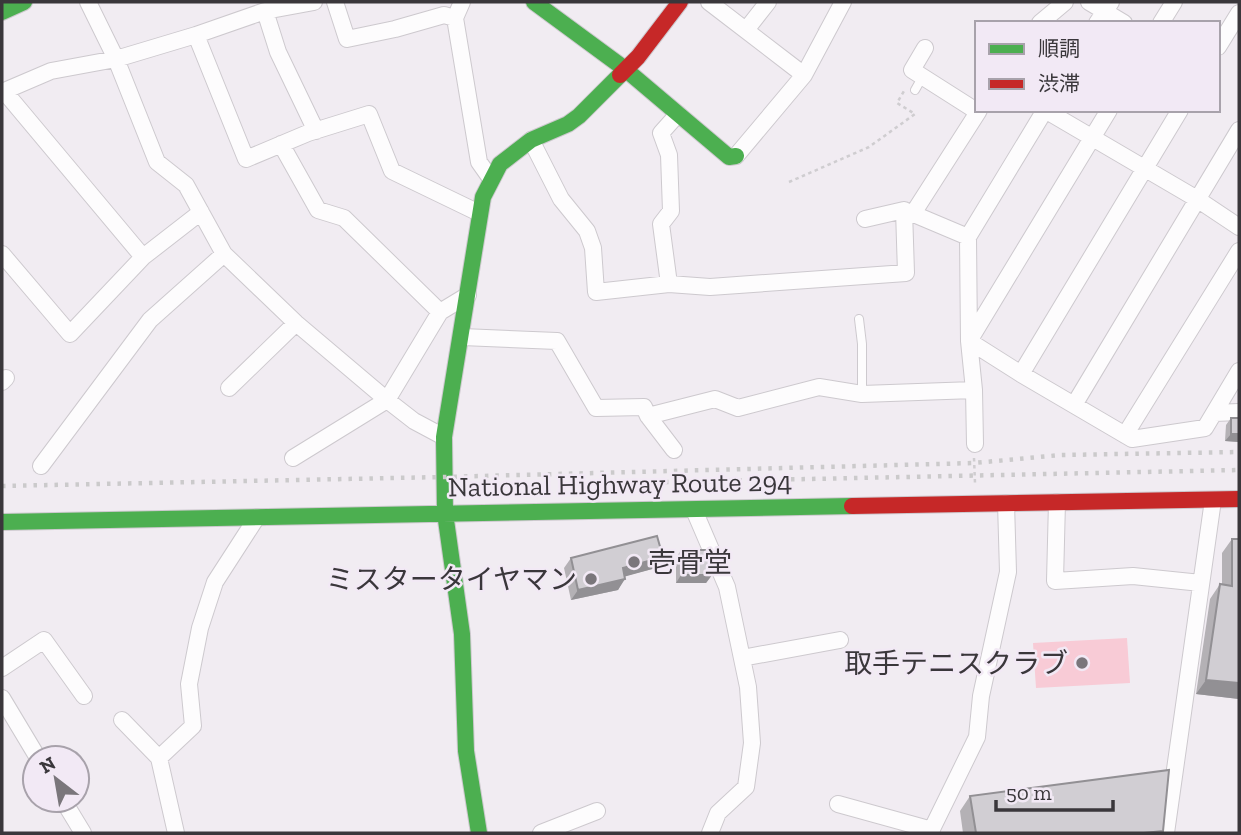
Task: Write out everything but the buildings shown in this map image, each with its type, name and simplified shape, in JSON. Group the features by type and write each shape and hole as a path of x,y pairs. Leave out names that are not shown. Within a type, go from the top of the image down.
{"main road":[{"path":"2,12 24,2"},
{"path":"534,2 625,69 729,157 736,156"},
{"path":"479,833 466,751 462,634 445,513 444,437 462,337 479,213 483,197 500,164 531,140 573,120 638,57 680,2"},
{"name":"National Highway Route 294","path":"2,522 1239,499"}],"street":[{"path":"88,2 116,59 157,162 186,185 224,254 296,323 387,400 414,421 444,437"},
{"path":"143,257 3,92 51,71 116,59 265,11 314,2"},
{"path":"335,2 347,39 444,15 455,18"},
{"path":"462,2 455,18 479,162 491,179"},
{"path":"709,2 804,75"},
{"path":"746,30 768,2"},
{"path":"736,156 804,75 843,2"},
{"path":"1042,21 1065,2"},
{"path":"1089,2 1120,21"},
{"path":"1162,21 1174,2"},
{"path":"265,11 278,52 316,131"},
{"path":"1220,44 1239,13"},
{"path":"196,35 246,159 316,131 369,114 391,171 479,213"},
{"path":"925,48 912,70 915,84 975,109"},
{"path":"531,140 561,199 587,231 593,248 596,292 669,284 710,287 906,273 909,211 978,112"},
{"path":"975,444 974,390 969,341 968,237 1044,112"},
{"path":"1048,112 1197,199 1239,227"},
{"path":"969,341 1108,112"},
{"path":"1021,374 1179,112"},
{"path":"669,284 661,224 671,211 669,155 661,133 678,114"},
{"path":"1074,405 1239,130"},
{"path":"281,144 318,210 344,218 440,312"},
{"path":"865,219 909,211 968,237"},
{"path":"2,254 70,334 143,257 201,212"},
{"path":"1125,435 1239,251"},
{"path":"41,466 150,320 224,254"},
{"path":"293,458 387,400 440,312 468,295"},
{"path":"229,388 296,323"},
{"path":"462,337 557,341 596,408 644,407 674,450"},
{"path":"969,341 1132,439 1205,428 1239,371"},
{"path":"648,416 715,400 738,408 819,387 862,394 974,390"},
{"path":"1214,413 1239,412"},
{"path":"1166,833 1213,500"},
{"path":"1057,502 1055,581 1133,576 1201,583"},
{"path":"838,804 931,832 976,737 981,696 1008,572 1006,503"},
{"path":"694,510 727,587 748,687 752,743 746,787 718,813 710,833"},
{"path":"159,758 193,726 189,684 200,628 215,582 257,517"},
{"path":"2,668 44,640 84,696"},
{"path":"742,657 840,640"},
{"path":"2,698 30,744"},
{"path":"122,720 159,758 176,833"},
{"path":"541,833 597,811"},
{"path":"71,814 83,833"}],"lane":[{"path":"859,319 863,344 862,394"}],"path":[{"path":"789,182 869,146 915,114 897,103 915,84"},
{"path":"975,444 976,503"}],"shaded area":[{"name":"取手テニスクラブ","path":"1127,638 1130,683 1036,688 1033,643"}],"railway":[{"path":"2,486 974,463 1061,455 1239,452"},
{"path":"665,482 1239,470"}],"traffic: fast":[{"path":"2,12 24,2"},
{"path":"534,2 625,69 729,157 736,156"},
{"path":"479,833 466,751 462,634 445,513 444,437 483,197 500,164 531,140 568,124 579,116 620,75"},
{"path":"2,522 852,506"}],"traffic: jam":[{"path":"620,75 638,57 680,2"},
{"path":"852,506 1239,499"}],"place":[{"name":"壱骨堂","path":"634,562"},
{"name":"ミスタータイヤマン","path":"591,579"},
{"name":"取手テニスクラブ","path":"1082,663"}]}
